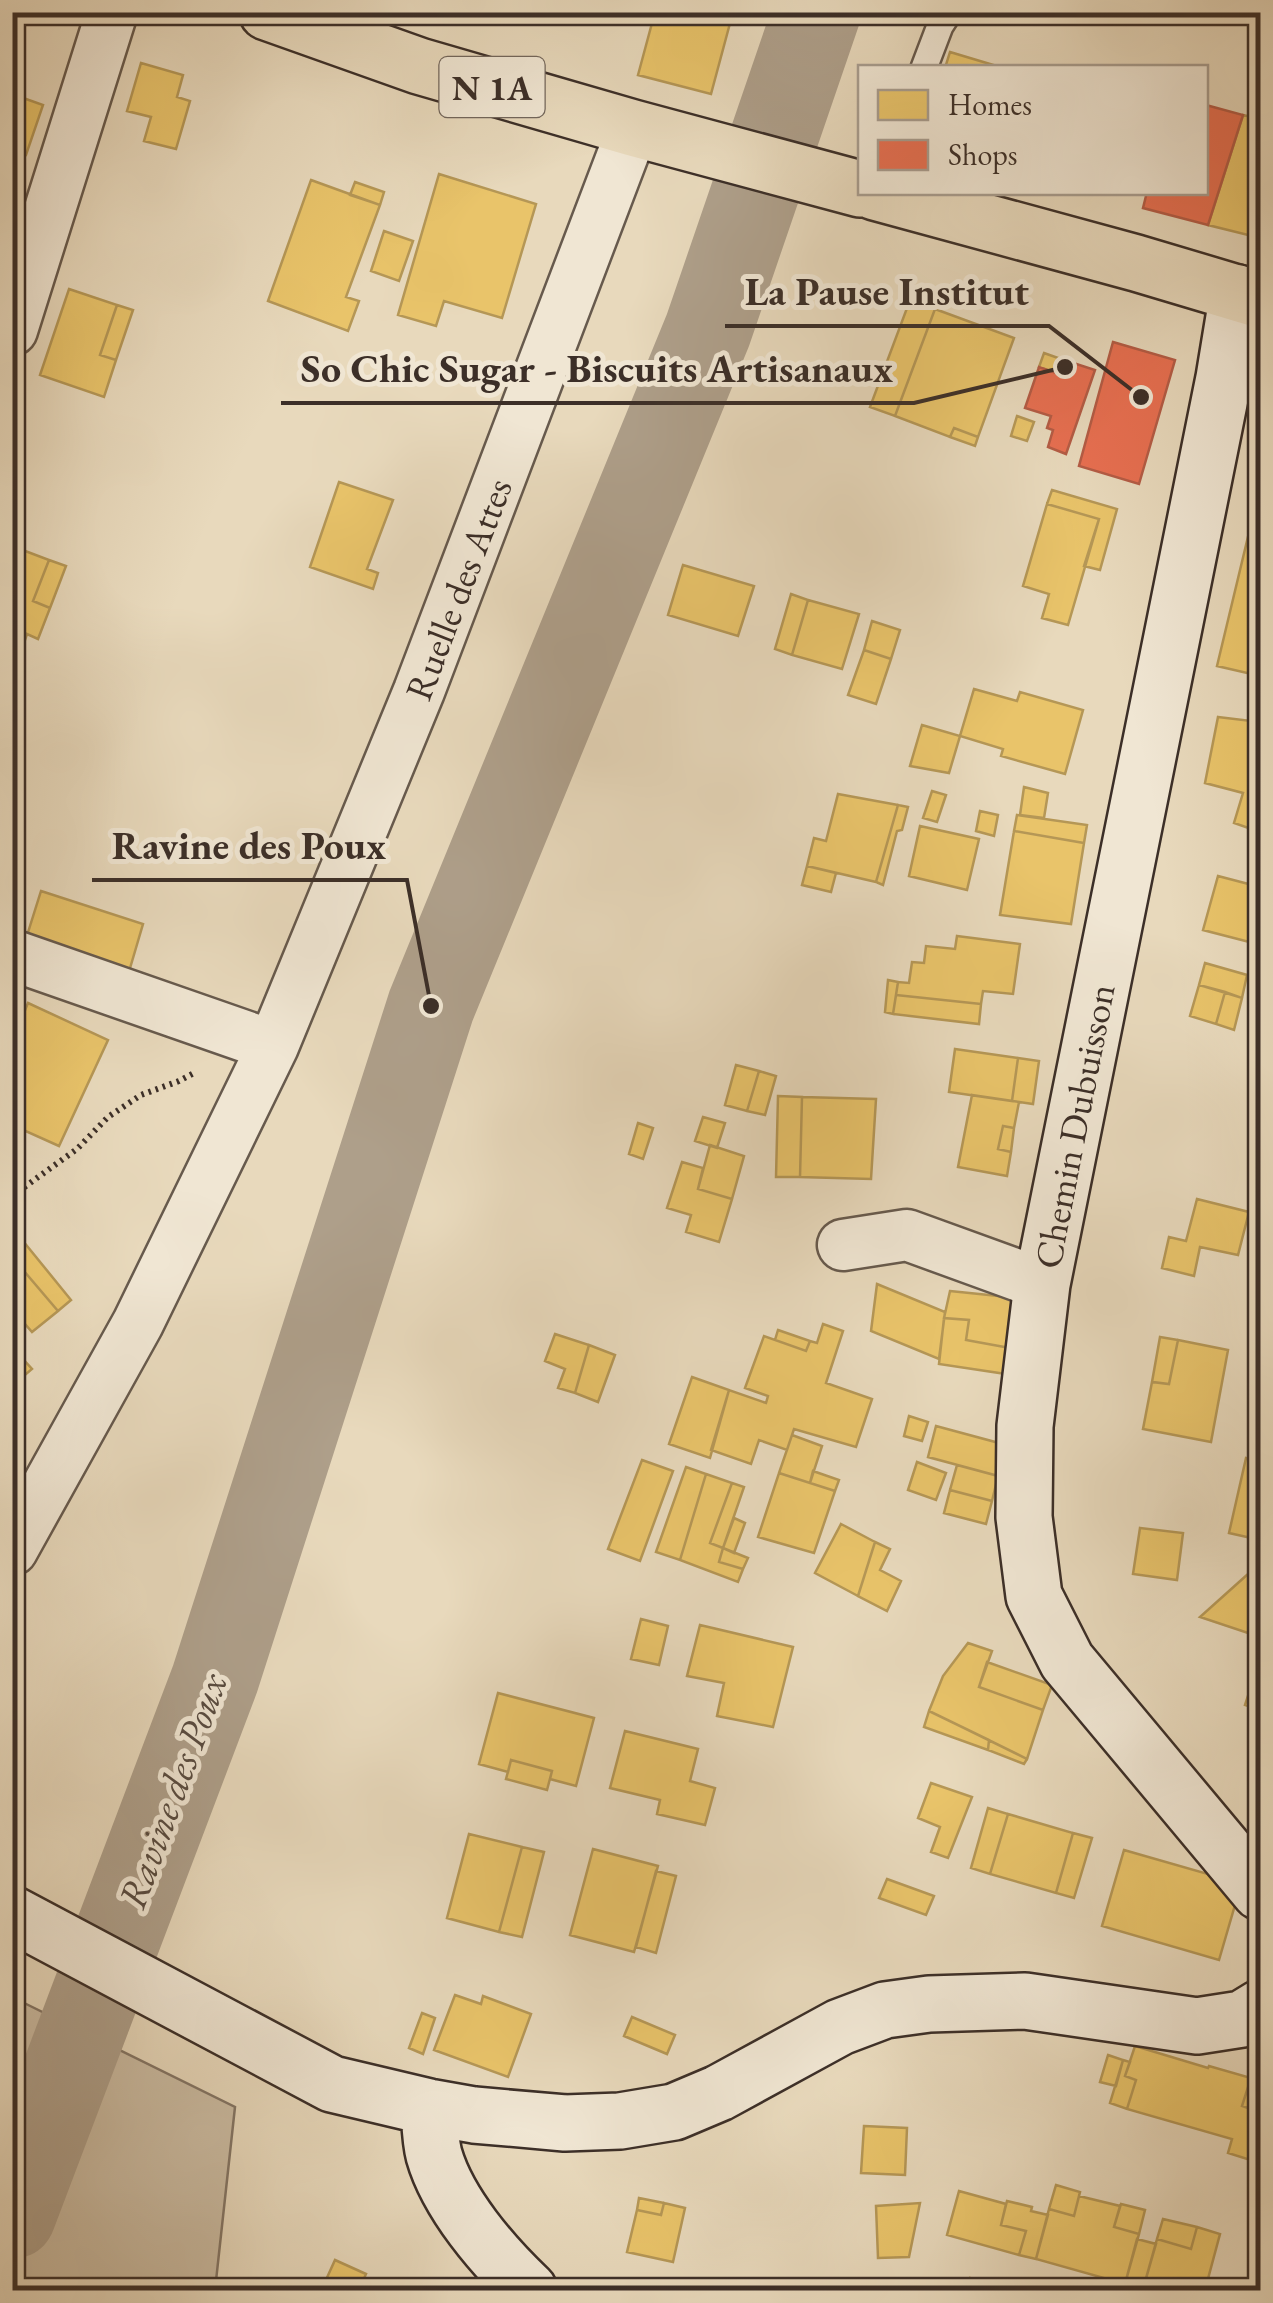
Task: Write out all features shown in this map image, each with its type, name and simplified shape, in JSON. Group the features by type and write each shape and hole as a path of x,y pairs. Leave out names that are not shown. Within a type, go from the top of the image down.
{"main road":[{"name":"N 1A","path":"266,12 419,66 858,188"},
{"name":"N 1A","path":"884,195 1250,297"},
{"name":"Chemin Dubuisson","path":"1250,297 1220,397 1042,1284 1024,1426 1024,1517 1034,1596 1067,1660 1260,1892"},
{"path":"12,1914 332,2084 474,2115 565,2123 620,2121 674,2112 718,2094 840,2027 885,2010 929,2004 1025,2001 1198,2026 1242,2019 1260,2008"},
{"path":"428,2107 434,2154 453,2199 505,2268 530,2290"}],"street":[{"path":"12,330 112,12"},
{"name":"Ruelle des Attes","path":"12,1550 138,1323 250,1038 419,691 633,128"},
{"path":"12,955 250,1038"},
{"path":"842,1245 907,1235 1042,1284"}],"lane":[{"path":"925,65 949,12"}],"path":[{"path":"12,1196 77,1149 108,1117 140,1095 179,1081 250,1038"}],"shaded area":[{"path":"12,1997 235,2107 215,2290 13,2290"}],"building: Homes":[{"path":"655,12 733,12 711,94 638,75"},
{"path":"950,52 993,65 946,65"},
{"path":"141,63 183,75 177,97 190,101 176,149 144,141 151,117 127,111"},
{"path":"12,94 43,105 26,155 12,150"},
{"path":"1243,115 1260,119 1260,238 1208,225"},
{"path":"439,174 536,204 502,318 444,301 436,326 398,315"},
{"path":"311,180 380,205 346,297 359,301 348,331 268,301"},
{"path":"355,182 384,192 380,205 350,195"},
{"path":"384,231 413,241 399,281 371,271"},
{"path":"69,289 117,305 100,355 116,360 104,397 40,375"},
{"path":"910,300 935,309 895,416 870,407"},
{"path":"117,305 133,310 116,360 100,355"},
{"path":"935,309 1014,338 978,437 954,428 950,437 895,416"},
{"path":"1044,353 1061,359 1056,373 1039,367"},
{"path":"1017,416 1034,422 1027,441 1011,436"},
{"path":"954,428 978,437 975,446 950,437"},
{"path":"339,482 393,500 367,569 378,573 373,589 310,567"},
{"path":"1052,490 1117,509 1100,570 1084,566 1099,519 1047,504"},
{"path":"1260,496 1260,676 1217,666"},
{"path":"1047,504 1099,519 1068,625 1042,618 1049,594 1023,586"},
{"path":"12,546 49,560 33,601 50,608 38,639 27,634 23,646 12,643"},
{"path":"49,560 66,566 50,608 33,601"},
{"path":"683,565 754,586 738,636 668,615"},
{"path":"791,594 808,600 792,655 775,649"},
{"path":"808,600 859,614 842,669 792,655"},
{"path":"872,621 900,630 891,659 864,650"},
{"path":"864,650 891,659 876,704 848,695"},
{"path":"974,689 1017,701 1020,692 1083,710 1065,774 1001,756 1003,749 960,736"},
{"path":"1218,717 1260,722 1260,832 1234,823 1243,793 1205,783"},
{"path":"922,725 960,736 949,773 910,766"},
{"path":"1024,787 1048,793 1044,818 1020,815"},
{"path":"932,791 946,795 937,822 923,818"},
{"path":"838,794 898,805 876,882 807,866 814,838 826,841"},
{"path":"898,805 908,807 902,830 897,831 883,885 876,882"},
{"path":"980,811 998,815 994,836 976,831"},
{"path":"1017,815 1087,825 1084,843 1014,831"},
{"path":"920,826 979,839 967,890 909,876"},
{"path":"1014,831 1084,843 1071,924 1000,915"},
{"path":"807,866 836,873 831,892 802,885"},
{"path":"1218,876 1260,887 1257,944 1203,930"},
{"path":"41,891 143,924 128,975 25,942"},
{"path":"957,936 1020,944 1013,994 983,991 981,1004 896,995 898,982 909,983 912,962 924,963 926,946 955,949"},
{"path":"1205,963 1247,975 1242,998 1199,985"},
{"path":"888,980 898,982 893,1014 885,1012"},
{"path":"1199,985 1225,992 1216,1024 1190,1016"},
{"path":"1225,992 1242,998 1234,1030 1216,1024"},
{"path":"896,995 981,1004 979,1024 893,1014"},
{"path":"28,1003 108,1040 59,1146 12,1125 12,1042"},
{"path":"955,1049 1018,1058 1012,1101 949,1092"},
{"path":"1018,1058 1039,1061 1033,1104 1012,1101"},
{"path":"736,1065 759,1071 747,1111 725,1105"},
{"path":"759,1071 776,1076 765,1115 747,1111"},
{"path":"972,1095 1019,1102 1014,1128 1003,1126 998,1149 1011,1152 1007,1176 958,1167"},
{"path":"778,1096 802,1097 800,1177 776,1177"},
{"path":"802,1097 876,1099 871,1179 800,1177"},
{"path":"703,1117 725,1123 717,1148 695,1141"},
{"path":"638,1123 653,1128 643,1159 629,1154"},
{"path":"1003,1126 1014,1128 1011,1152 998,1149"},
{"path":"710,1145 744,1156 732,1199 698,1189"},
{"path":"682,1162 703,1168 698,1189 732,1199 719,1242 686,1232 691,1215 667,1208"},
{"path":"1197,1199 1249,1212 1238,1255 1200,1247 1194,1276 1162,1268 1169,1237 1186,1241"},
{"path":"23,1241 71,1300 58,1311 12,1257 12,1249"},
{"path":"12,1257 58,1311 32,1332 12,1309"},
{"path":"877,1284 945,1312 939,1359 871,1331"},
{"path":"950,1291 1018,1298 1010,1348 966,1340 969,1320 944,1318"},
{"path":"944,1318 969,1320 966,1340 1010,1348 1006,1374 939,1364"},
{"path":"823,1324 843,1331 826,1383 872,1399 856,1447 794,1429 787,1450 759,1440 751,1464 711,1450 729,1390 766,1403 768,1396 745,1388 764,1336 806,1351 810,1341 817,1343"},
{"path":"778,1330 810,1341 806,1351 775,1340"},
{"path":"555,1334 589,1345 575,1393 558,1388 565,1369 545,1361"},
{"path":"1160,1337 1178,1340 1169,1384 1152,1382"},
{"path":"1178,1340 1228,1350 1211,1442 1143,1429 1152,1382 1169,1384"},
{"path":"589,1345 615,1355 598,1402 575,1393"},
{"path":"12,1347 32,1369 12,1386"},
{"path":"692,1377 729,1390 710,1458 669,1444"},
{"path":"909,1416 928,1422 922,1441 904,1436"},
{"path":"936,1426 1010,1446 1002,1477 928,1457"},
{"path":"792,1435 822,1446 810,1483 779,1473"},
{"path":"1246,1458 1260,1462 1260,1540 1229,1533"},
{"path":"642,1460 673,1471 640,1561 608,1549"},
{"path":"917,1462 946,1473 936,1500 908,1490"},
{"path":"957,1465 998,1476 992,1501 950,1490"},
{"path":"686,1467 706,1474 680,1560 656,1552"},
{"path":"813,1471 839,1480 835,1491 810,1483"},
{"path":"779,1473 835,1491 814,1553 758,1537"},
{"path":"706,1474 732,1483 710,1543 723,1548 719,1562 743,1569 738,1582 680,1560"},
{"path":"732,1483 744,1487 723,1548 710,1543"},
{"path":"950,1490 992,1501 986,1524 944,1513"},
{"path":"734,1518 745,1523 734,1553 723,1548"},
{"path":"841,1524 875,1542 858,1596 815,1573"},
{"path":"1140,1528 1183,1533 1177,1580 1133,1574"},
{"path":"875,1542 890,1549 880,1570 901,1581 887,1611 858,1596"},
{"path":"723,1548 748,1558 743,1569 719,1562"},
{"path":"1248,1574 1260,1578 1260,1637 1200,1617"},
{"path":"641,1619 668,1626 659,1665 631,1659"},
{"path":"700,1625 793,1647 773,1727 717,1716 724,1683 687,1676"},
{"path":"968,1643 992,1651 979,1687 1043,1710 1027,1759 929,1711 943,1676"},
{"path":"1260,1659 1260,1710 1245,1705"},
{"path":"987,1662 1052,1685 1043,1710 979,1687"},
{"path":"498,1693 594,1718 576,1786 550,1779 552,1771 511,1760 508,1772 479,1764"},
{"path":"929,1711 989,1740 988,1750 924,1727"},
{"path":"625,1731 698,1749 690,1781 715,1788 705,1825 657,1814 660,1800 610,1788"},
{"path":"989,1740 1027,1759 1024,1764 988,1750"},
{"path":"511,1760 552,1771 547,1790 506,1779"},
{"path":"931,1783 972,1797 948,1858 931,1852 940,1827 918,1818"},
{"path":"988,1808 1008,1814 990,1874 971,1868"},
{"path":"1008,1814 1073,1833 1056,1893 990,1874"},
{"path":"1073,1833 1092,1838 1074,1898 1056,1893"},
{"path":"469,1834 522,1847 499,1932 447,1918"},
{"path":"522,1847 544,1852 522,1937 499,1932"},
{"path":"593,1849 658,1866 634,1952 570,1935"},
{"path":"1124,1850 1208,1874 1235,1905 1219,1960 1102,1926"},
{"path":"656,1871 676,1876 656,1953 636,1947"},
{"path":"887,1879 934,1896 926,1915 879,1898"},
{"path":"455,1995 481,2004 483,1996 531,2014 508,2077 434,2050"},
{"path":"422,2013 435,2018 423,2054 409,2048"},
{"path":"632,2017 675,2035 667,2054 624,2036"},
{"path":"1135,2046 1251,2078 1242,2106 1260,2112 1260,2163 1228,2153 1232,2139 1127,2109 1136,2080 1125,2076"},
{"path":"1108,2055 1123,2060 1116,2086 1100,2082"},
{"path":"1123,2060 1130,2062 1125,2076 1136,2080 1127,2109 1110,2103"},
{"path":"1248,2087 1260,2091 1260,2112 1242,2106"},
{"path":"864,2126 907,2128 905,2175 861,2173"},
{"path":"1056,2185 1080,2192 1074,2216 1049,2209"},
{"path":"959,2191 1006,2204 1001,2225 1026,2231 1019,2255 947,2235"},
{"path":"1079,2196 1120,2206 1114,2227 1139,2234 1125,2284 1036,2259 1049,2209 1074,2216"},
{"path":"639,2198 664,2203 661,2215 637,2210"},
{"path":"1007,2201 1048,2215 1036,2259 1019,2255 1026,2231 1001,2225"},
{"path":"664,2203 685,2208 673,2262 627,2252 637,2210 661,2215"},
{"path":"920,2203 909,2257 878,2258 876,2206"},
{"path":"1121,2204 1145,2210 1139,2234 1114,2227"},
{"path":"1163,2219 1197,2227 1191,2249 1157,2239"},
{"path":"1197,2227 1220,2234 1205,2290 1143,2289 1157,2239 1191,2249"},
{"path":"1137,2239 1156,2244 1143,2289 1125,2284"},
{"path":"335,2260 366,2274 359,2290 344,2290 325,2282"},
{"path":"970,2278 1013,2289 1013,2290 967,2290"}],"building: Shops":[{"path":"1208,106 1243,115 1208,225 1143,208 1146,195 1208,195"},
{"path":"1113,342 1175,360 1139,484 1079,466"},
{"path":"1061,359 1095,370 1066,454 1048,447 1053,430 1047,428 1051,416 1025,408 1039,367 1056,373"}],"waterway":[{"name":"Ravine des Poux","path":"12,2215 215,1679 431,1006 708,330 817,12"}],"place":[{"name":"So Chic Sugar - Biscuits Artisanaux","path":"1065,367"},
{"name":"La Pause Institut","path":"1141,397"},
{"name":"Ravine des Poux","path":"431,1006"}]}
